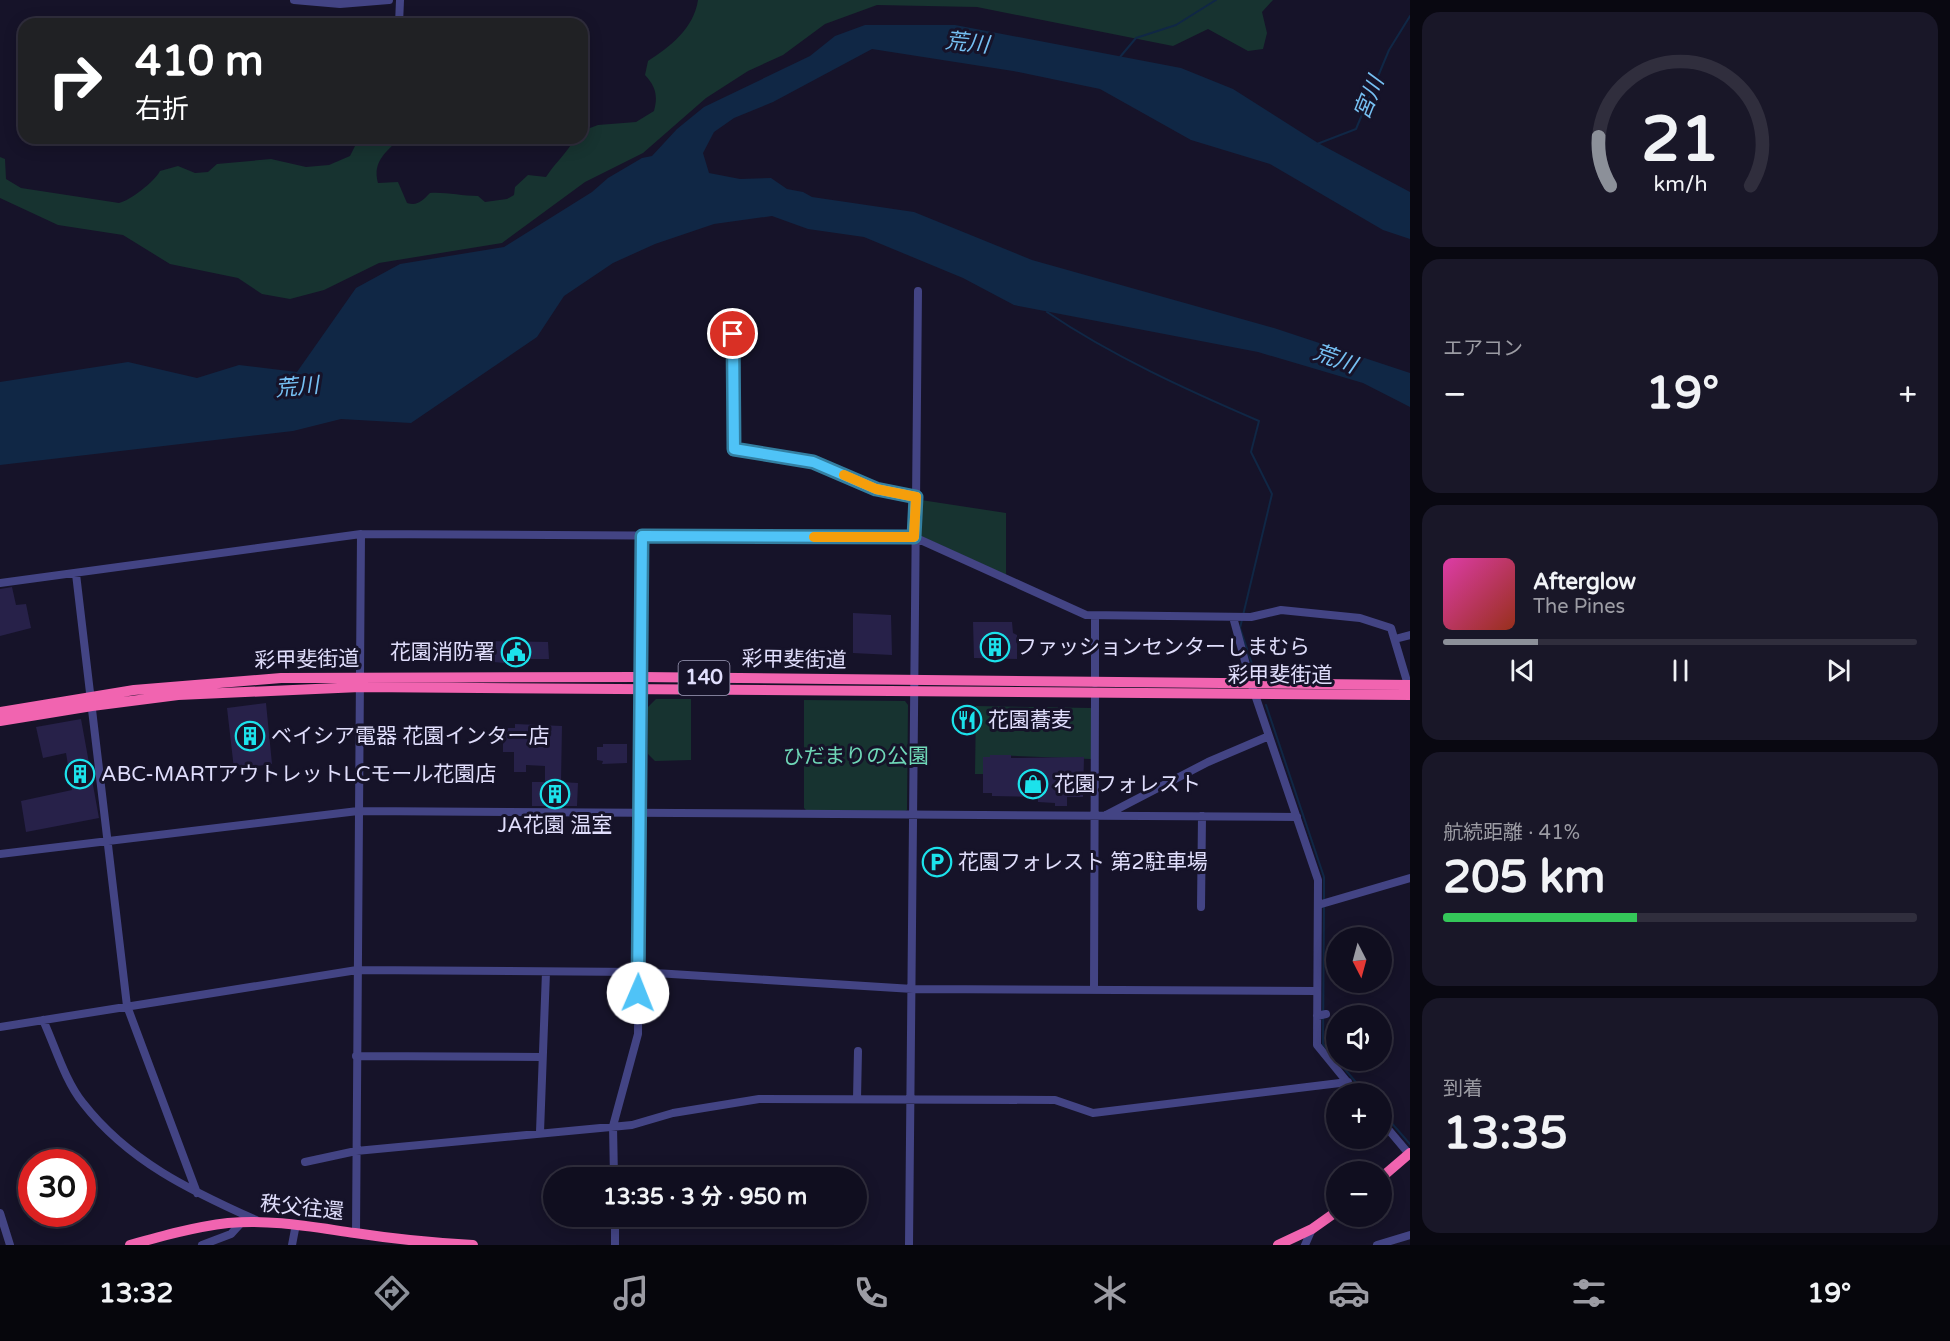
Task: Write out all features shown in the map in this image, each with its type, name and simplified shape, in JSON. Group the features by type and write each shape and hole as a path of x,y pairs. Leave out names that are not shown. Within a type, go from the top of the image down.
{"highway":[{"name":"彩甲斐街道","path":"0,712 91,700 360,682 641,677 1256,694 1409,689"},
{"name":"彩甲斐街道","path":"360,682 640,691 915,686"},
{"name":"彩甲斐街道","path":"1095,688 1251,683 1409,689"},
{"name":"彩甲斐街道","path":"0,722 91,700"},
{"path":"1392,1167 1409,1153"},
{"path":"1278,1245 1326,1219"},
{"name":"秩父往還","path":"129,1245 189,1229 261,1222 296,1224 401,1242 473,1245"}],"street":[{"path":"294,0 340,4 389,0"},
{"path":"399,18 400,0"},
{"path":"909,1245 918,291"},
{"path":"733,334 734,449 813,462 876,489 916,497"},
{"path":"356,1234 361,534"},
{"path":"0,583 361,534 914,537 1086,615 1240,617 1281,610 1360,618 1392,628 1409,689"},
{"path":"614,1167 613,1126 638,1034 642,536"},
{"path":"76,574 128,1006 197,1193"},
{"path":"1094,989 1095,616"},
{"path":"1240,617 1233,624 1318,880 1317,1046 1347,1082"},
{"path":"1395,639 1410,635"},
{"path":"1104,816 1208,762 1269,736"},
{"path":"0,854 358,811 1297,817"},
{"path":"1201,907 1202,816"},
{"path":"1318,905 1410,878"},
{"path":"0,1027 357,970 639,972 913,988 1317,991"},
{"path":"540,1132 546,972"},
{"path":"1317,1016 1326,1014"},
{"path":"43,1020 81,1102 125,1148 148,1165 197,1193 261,1222"},
{"path":"857,1099 858,1051"},
{"path":"356,1056 542,1057"},
{"path":"305,1162 356,1151 632,1125 673,1113 759,1099 1055,1100 1093,1113 1347,1082"},
{"path":"1392,1133 1409,1153"},
{"path":"0,1213 10,1245"},
{"path":"202,1245 231,1234 241,1223"},
{"path":"292,1245 296,1224"},
{"path":"615,1227 615,1245"},
{"path":"1305,1245 1312,1228"},
{"path":"1377,1245 1410,1235"}],"green space":[{"path":"698,0 1273,0 1262,12 1267,33 1263,49 1248,51 1208,29 1173,46 977,7 877,5 825,24 783,55 748,71 706,98 643,153 585,182 502,243 379,263 324,290 290,299 262,294 238,278 170,264 123,235 58,225 0,198 0,157 5,159 6,179 21,188 119,203 142,190 160,171 178,166 195,173 208,172 217,164 271,159 306,167 329,165 350,156 356,144 394,144 379,163 378,183 398,182 407,203 420,202 430,193 478,196 485,202 507,199 514,195 515,187 528,175 546,177 571,144 588,144 588,129 598,125 636,122 654,111 655,92 645,75 648,61 680,36 696,10"},
{"path":"921,500 1006,513 1006,575 917,533"},
{"path":"656,699 691,699 691,760 655,761 648,754 648,707"},
{"name":"ひだまりの公園","path":"804,700 905,701 908,705 907,810 904,812 807,811 804,808"},
{"path":"976,706 1092,708 1091,759 991,755 983,774 975,774"}],"water":[{"name":"荒川","path":"865,25 955,25 1181,68 1233,89 1318,143 1410,192 1410,239 1383,230 1270,164 1191,140 1100,89 1013,71 872,49 773,102 734,118 714,132 703,153 709,173 740,179 771,178 787,189 803,192 812,197 914,212 1032,260 1274,328 1410,373 1410,407 1363,383 1258,352 1014,305 963,278 864,237 808,229 772,216 714,224 655,244 613,263 564,296 537,337 411,423 341,419 293,431 0,465 0,382 128,362 197,378 239,365 297,372 356,288 400,264 504,247 592,192 608,178 642,158 652,156 677,129 704,107 810,56 835,36"}],"building":[{"path":"12,587 16,605 26,604 31,628 0,636 0,589"},
{"path":"853,613 891,615 892,655 853,653"},
{"name":"ファッションセンターしまむら","path":"973,622 1012,622 1013,633 1017,635 1017,659 974,658"},
{"name":"花園消防署","path":"486,641 548,642 549,659 504,659 504,663 484,661"},
{"name":"ベイシア電器 花園インター店","path":"266,703 272,764 234,769 227,708"},
{"name":"花園蕎麦","path":"962,710 974,710 973,731 961,731"},
{"name":"ABC-MARTアウトレットLCモール花園店","path":"81,719 99,818 26,832 21,801 72,790 66,753 43,758 36,727"},
{"path":"515,724 562,726 561,782 578,783 577,806 532,806 532,782 545,782 545,766 526,765 526,772 514,772 514,752 503,752 503,728 515,728"},
{"path":"603,744 627,744 627,763 602,764 603,761 597,760 597,747 603,747"},
{"name":"花園フォレスト","path":"990,755 1011,755 1011,758 1084,757 1083,797 1067,797 1067,806 1055,806 1055,803 1038,802 1038,797 992,796 992,793 983,793 983,757 990,757"}],"waterway":[{"path":"1120,57 1136,38 1176,25 1216,0"},
{"name":"宮川","path":"1317,144 1356,129 1389,50 1410,16"},
{"path":"1047,312 1124,358 1259,421 1251,452 1272,494 1240,628 1255,673"},
{"path":"1266,705 1324,877 1324,900"},
{"path":"1324,905 1323,1044 1326,1048"},
{"path":"1346,1071 1357,1083"},
{"path":"1392,1123 1410,1144"}],"slow traffic":[{"path":"814,537 914,537 916,497 876,489 844,475"}],"place":[{"name":"ファッションセンターしまむら","path":"995,647"},
{"name":"花園消防署","path":"516,652"},
{"name":"花園蕎麦","path":"967,720"},
{"name":"ベイシア電器 花園インター店","path":"250,736"},
{"name":"ABC-MARTアウトレットLCモール花園店","path":"80,774"},
{"name":"花園フォレスト","path":"1033,784"},
{"name":"JA花園 温室","path":"555,794"},
{"name":"花園フォレスト 第2駐車場","path":"937,862"}],"route":[{"path":"638,993 642,536 914,537 916,497 876,489 813,462 734,449 733,334"}]}
